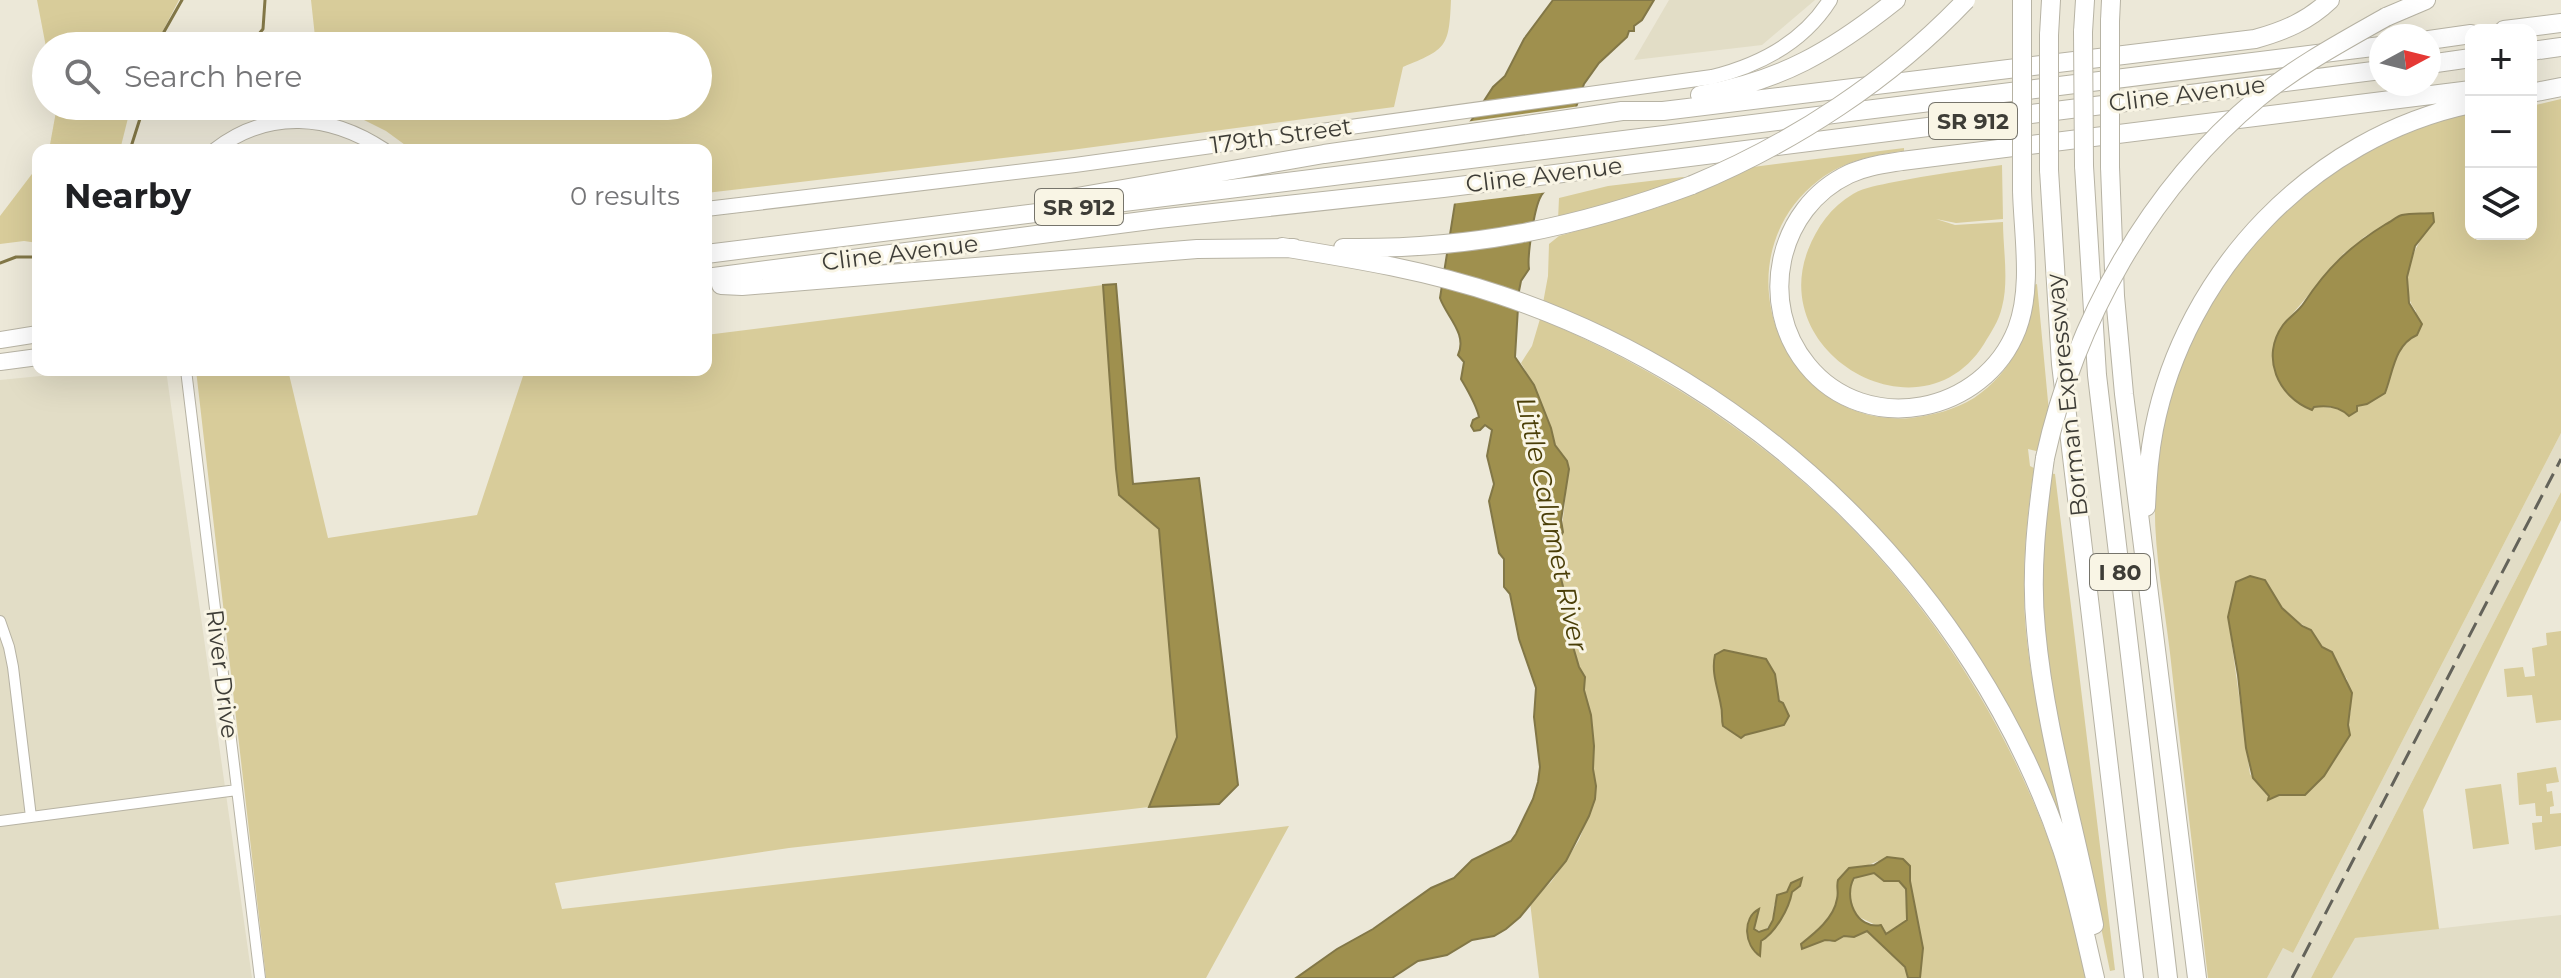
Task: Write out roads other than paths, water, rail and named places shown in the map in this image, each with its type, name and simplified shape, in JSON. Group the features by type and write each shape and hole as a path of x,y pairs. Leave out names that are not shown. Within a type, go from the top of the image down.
{"highway":[{"path":"965,221 1095,193 1461,133 1622,111 1725,90 1770,78 1817,57 1896,0"},
{"path":"712,282 742,286 1197,249 1417,247 1485,240 1567,225 1692,185 1768,149 1845,102 1910,52 1966,0"},
{"path":"2022,0 2022,33 2022,146 2022,190 2025,289 2022,311 2010,344 2000,361 1986,375 1968,389 1934,405 1913,409 1892,408 1869,405 1850,398 1808,367 1793,344 1784,321 1779,283 1783,253 1796,221 1810,202 1848,174 1870,166 1902,161 2022,146 2465,91"},
{"name":"Borman Expressway","path":"2051,0 2049,170 2061,364 2134,978"},
{"name":"Borman Expressway","path":"2085,0 2084,166 2097,375 2168,978"},
{"path":"2111,0 2110,167 2115,296 2137,504 2197,978"},
{"path":"1622,111 1663,111 2255,39 2284,31 2308,18 2330,0"},
{"path":"2103,978 2087,889 2050,728 2035,628 2034,571 2038,507 2045,458 2072,366 2100,299 2132,242 2177,180 2258,98 2322,53 2386,17 2426,0"},
{"path":"2537,26 2561,23"},
{"path":"2441,38 2465,35"},
{"path":"2537,50 2561,47"},
{"name":"Cline Avenue","path":"712,253 2369,48"},
{"path":"2441,62 2465,59"},
{"name":"Cline Avenue","path":"712,280 1158,219 1443,188 2369,72"},
{"path":"2537,80 2561,77"},
{"path":"2537,92 2561,87"},
{"path":"2150,598 2146,509 2154,429 2164,388 2202,300 2250,235 2302,184 2335,161 2408,123 2465,106"},
{"path":"1282,247 1414,271 1482,289 1548,313 1652,361 1747,422 1797,461 1851,512 1897,562 1973,666 2006,722 2062,849 2095,978"}],"main road":[{"path":"0,340 32,335"},
{"path":"0,362 32,358"}],"street":[{"name":"179th Street","path":"712,208 1090,163 1712,77 1755,64 1786,46 1801,34 1830,0"},
{"path":"225,144 255,127 292,120 330,124 373,144"},
{"name":"River Drive","path":"187,376 260,978"},
{"path":"0,621 13,667 31,817"},
{"path":"0,821 237,790"}],"water":[{"name":"Little Calumet River","path":"1553,0 1654,0 1642,20 1634,26 1634,31 1629,31 1584,84 1549,186 1538,202 1529,269 1519,291 1515,357 1534,385 1555,445 1569,469 1561,520 1563,532 1558,541 1565,562 1560,574 1571,620 1572,643 1585,677 1584,690 1591,715 1595,799 1566,861 1520,917 1506,929 1494,936 1472,940 1447,955 1418,961 1392,978 1296,978 1431,888 1454,878 1472,860 1511,841 1533,799 1538,782 1540,767 1534,717 1536,688 1519,639 1510,594 1504,587 1504,559 1499,553 1489,501 1494,484 1487,456 1492,430 1485,425 1474,431 1471,426 1473,420 1479,417 1461,379 1464,362 1458,355 1458,332 1440,298 1467,127 1493,87 1505,76 1524,39"},
{"path":"2433,213 2434,222 2415,246 2407,277 2409,303 2422,324 2417,335 2399,352 2385,393 2357,406 2357,411 2349,416 2333,407 2314,407 2312,410 2300,404 2282,386 2273,363 2276,337 2283,325 2331,268 2373,232 2400,216"},
{"path":"1116,284 1133,484 1199,478 1238,785 1219,804 1149,807 1177,737 1159,529 1119,495 1103,285"},
{"path":"2250,576 2265,580 2282,608 2311,630 2322,647 2332,652 2352,693 2348,725 2350,735 2324,776 2305,795 2279,795 2268,800 2269,796 2253,778 2228,617 2236,582"},
{"path":"1724,650 1766,659 1775,674 1779,701 1789,716 1784,725 1741,738 1723,726 1714,668 1715,655"},
{"path":"1887,857 1903,859 1910,866 1923,948 1920,978 1908,978 1905,967 1867,931 1854,937 1825,940 1802,949 1801,944 1832,912 1838,896 1838,880 1849,868 1874,865","holes":["1874,873 1884,881 1899,881 1906,889 1907,920 1886,934 1881,925 1872,925 1859,917 1850,894 1854,878"]},
{"path":"1802,878 1800,886 1792,892 1781,920 1761,941 1760,956 1748,939 1750,919 1759,909 1754,929 1759,932 1768,929 1773,920 1777,895 1787,892 1791,883"}],"waterway":[{"path":"164,32 182,0"},
{"path":"261,32 265,0"},
{"path":"132,144 140,120"},
{"path":"0,263 16,257 32,257"}],"railway":[{"path":"2292,978 2561,459"}]}
